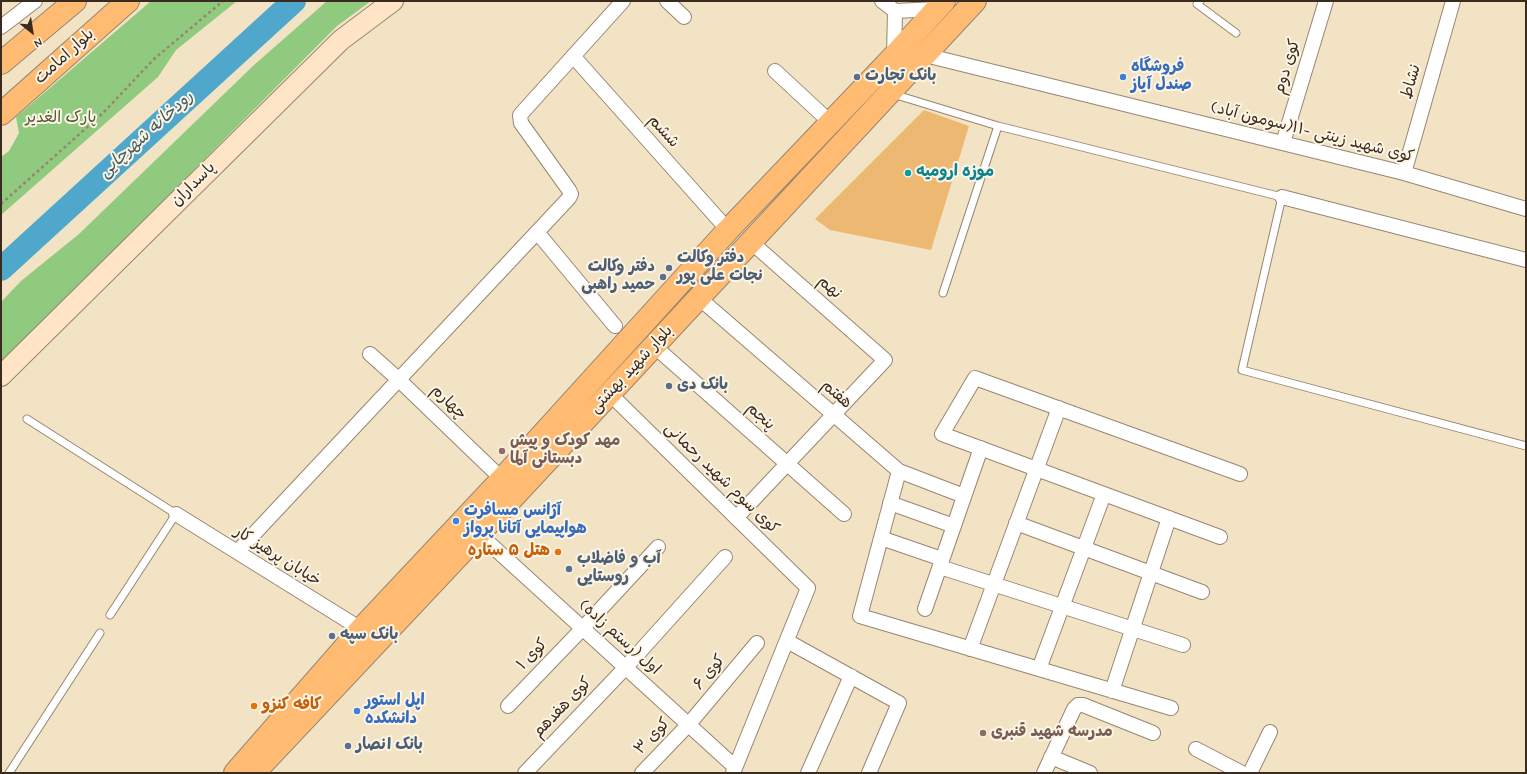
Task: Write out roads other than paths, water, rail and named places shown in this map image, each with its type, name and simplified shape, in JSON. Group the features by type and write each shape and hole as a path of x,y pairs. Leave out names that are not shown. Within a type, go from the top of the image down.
{"main road":[{"path":"1,63 75,1"},
{"name":"بلوار امامت","path":"1,114 128,1"},
{"name":"پاسداران","path":"1,376 341,40 393,1"},
{"name":"بلوار شهید بهشتی","path":"235,773 276,738 479,534 975,1"},
{"name":"بلوار شهید بهشتی","path":"254,773 276,738 361,629 502,479 728,230 941,5"},
{"path":"221,773 240,752 276,738"},
{"path":"270,773 276,738"}],"street":[{"path":"1,28 35,1"},
{"path":"237,552 571,194 521,123 520,115 623,1"},
{"path":"667,1 684,17"},
{"path":"882,1 896,11 941,5"},
{"name":"کوی دوم","path":"1283,143 1326,1"},
{"name":"نشاط","path":"1404,173 1454,1"},
{"path":"894,56 896,11"},
{"name":"کوی شهید زینتی -۱۱(سومون آباد)","path":"925,55 1404,173 1526,209"},
{"name":"ششم","path":"573,56 728,230"},
{"path":"775,71 830,122"},
{"path":"1282,197 1526,260"},
{"path":"537,232 615,326"},
{"name":"نهم","path":"751,242 885,360 834,415"},
{"name":"هفتم","path":"699,298 899,471 964,496"},
{"name":"پنجم","path":"654,346 844,514"},
{"name":"چهارم","path":"370,354 502,479"},
{"path":"1220,537 942,434 975,378 1240,474"},
{"name":"کوی سوم شهید رحمانی","path":"610,394 808,588 787,641"},
{"path":"970,649 1058,408"},
{"path":"736,518 834,415"},
{"path":"925,609 981,448"},
{"path":"899,471 860,616 1172,708"},
{"path":"1039,669 1104,494"},
{"path":"890,503 954,526"},
{"name":"خیابان پرهیز کار","path":"176,514 361,629"},
{"path":"1112,691 1169,518"},
{"path":"1016,523 1202,592"},
{"name":"اول (رستم زاده)","path":"479,534 689,724 734,770"},
{"path":"881,538 993,584 1183,645"},
{"name":"کوی ۱","path":"508,706 658,547"},
{"name":"کوی هفدهم","path":"525,773 626,667 725,557"},
{"path":"734,770 787,641 899,703 869,773"},
{"name":"کوی ۶","path":"689,724 757,643"},
{"path":"808,773 851,676"},
{"path":"1044,773 1074,709 1078,705 1083,705 1153,733"},
{"name":"کوی ۳","path":"642,773 689,724"},
{"path":"1250,773 1270,732"},
{"path":"1196,749 1242,773"},
{"path":"1051,756 1090,773"}],"lane":[{"path":"1200,1 1198,4 1236,33"},
{"path":"890,94 998,126 1282,197 1242,370 1526,446"},
{"path":"943,293 998,126"},
{"path":"27,419 176,514 110,615"},
{"path":"9,773 100,633"}],"waterway":[{"name":"رودخانه شهرچایی","path":"1,269 294,1"}],"place":[{"name":"بانک تجارت","path":"857,77"},
{"name":"فروشگاه صندل آیاز","path":"1123,77"},
{"name":"موزه ارومیه","path":"908,173"},
{"name":"دفتر وکالت نجات علی پور","path":"669,268"},
{"name":"دفتر وکالت حمید راهبی","path":"663,277"},
{"name":"بانک دی","path":"669,386"},
{"name":"مهد کودک و پیش دبستانی آلما","path":"502,451"},
{"name":"آژانس مسافرت هواپیمایی آتانا پرواز","path":"456,521"},
{"name":"هتل ۵ ستاره","path":"558,552"},
{"name":"آب و فاضلاب روستایی","path":"569,569"},
{"name":"بانک سپه","path":"332,636"},
{"name":"کافه کنزو","path":"254,706"},
{"name":"اپل استور دانشکده","path":"357,711"},
{"name":"مدرسه شهید قنبری","path":"983,733"},
{"name":"بانک انصار","path":"348,746"}],"park label":[{"name":"پارک الغدیر","path":"61,119"}]}
